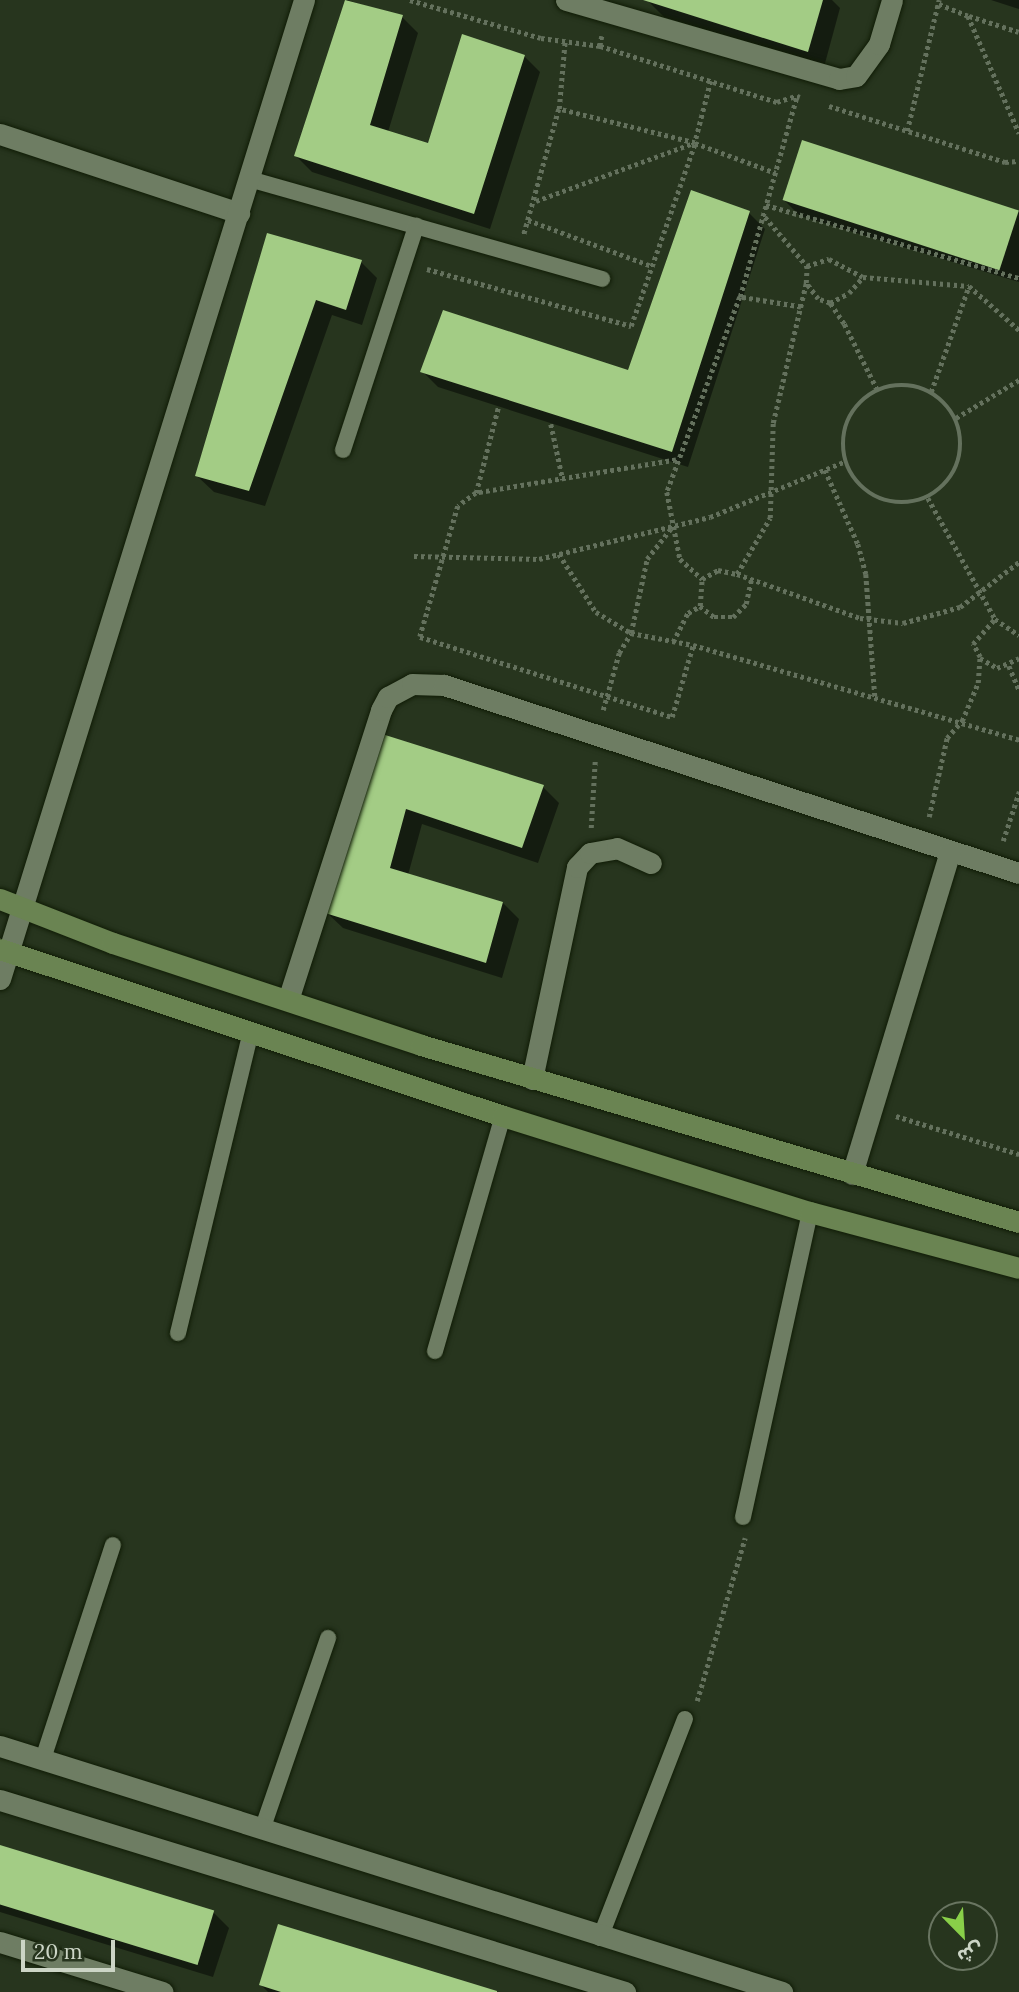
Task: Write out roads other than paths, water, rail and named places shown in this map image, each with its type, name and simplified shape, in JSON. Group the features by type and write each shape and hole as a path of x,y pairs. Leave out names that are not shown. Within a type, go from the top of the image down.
{"street":[{"path":"0,979 4,950 22,905 304,0"},
{"path":"566,0 606,6 839,79 856,76 879,44 892,0"},
{"path":"0,134 239,213"},
{"path":"288,1000 381,710 400,687 444,685 1019,873"},
{"path":"532,1079 578,867 590,853 617,848 651,863"},
{"path":"852,1174 950,852"},
{"path":"0,899 22,905 113,943 532,1079 1019,1222"},
{"path":"4,950 250,1035 503,1116 810,1212 1019,1268"},
{"path":"0,1746 263,1827 600,1938 782,1992"},
{"path":"0,1800 625,1992"},
{"path":"0,1942 163,1992"}],"lane":[{"path":"249,179 601,279"},
{"path":"343,450 416,226"},
{"path":"178,1334 250,1035"},
{"path":"435,1351 503,1116"},
{"path":"743,1517 810,1212"},
{"path":"43,1759 113,1545"},
{"path":"263,1827 328,1638"},
{"path":"600,1938 685,1719"}]}
